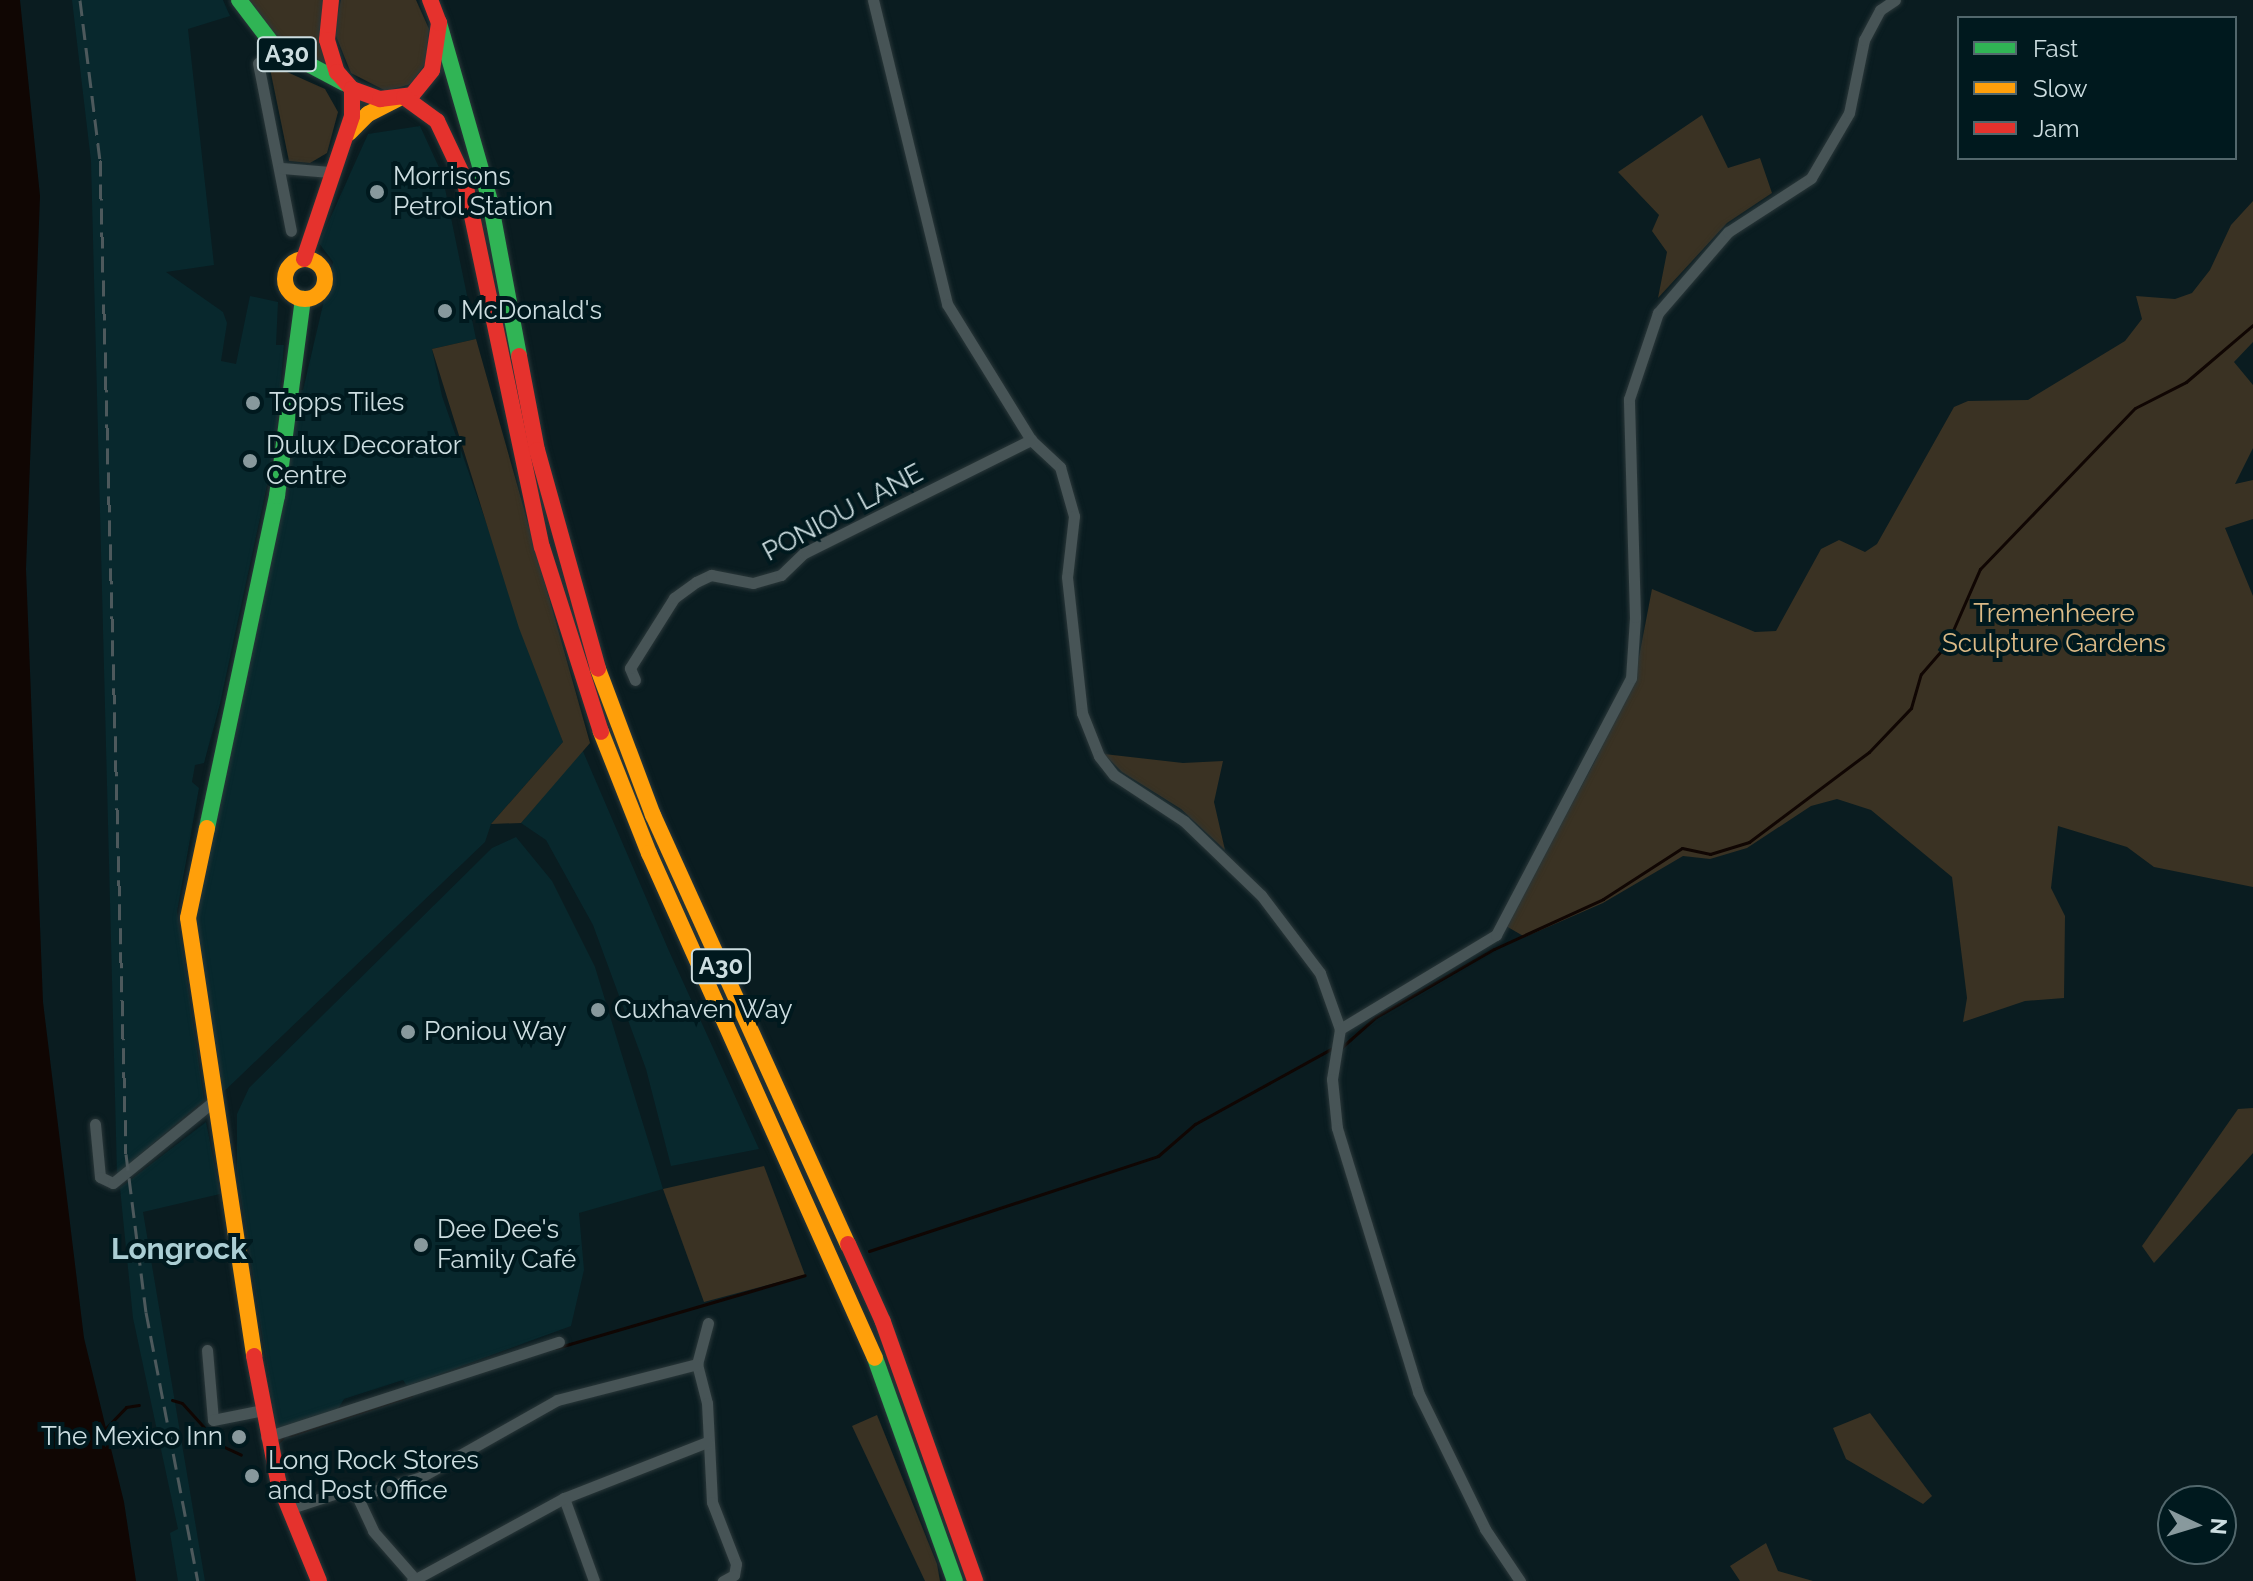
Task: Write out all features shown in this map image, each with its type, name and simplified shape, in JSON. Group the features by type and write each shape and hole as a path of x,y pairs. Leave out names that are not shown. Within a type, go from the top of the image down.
{"main road":[{"name":"A30","path":"239,0 274,46 348,86"},
{"path":"304,259 330,172 345,137 348,86 327,40 331,0"},
{"path":"345,137 368,114 401,98 432,70 439,23 430,0"},
{"name":"A30","path":"439,23 490,201 537,450 599,673 672,858 883,1322 975,1581"},
{"path":"348,86 366,96 401,98"},
{"name":"A30","path":"401,98 437,121 464,178 535,518 603,738 649,853 859,1315 955,1581"},
{"path":"304,259 322,268 325,282 315,297 303,299 291,294 285,277 295,261 304,259"},
{"path":"303,299 277,496 188,918 266,1437 319,1581"}],"street":[{"path":"873,0 947,304 1031,440 1060,467 1074,516 1067,577 1082,713 1099,756 1114,775 1184,821 1261,895 1320,973 1340,1029 1332,1079 1337,1128 1418,1392 1485,1529 1520,1581"},
{"path":"1340,1029 1496,935 1631,678 1635,617 1629,399 1658,313 1728,232 1811,178 1849,113 1864,40 1880,10 1895,0"},
{"path":"258,63 282,168 291,231"},
{"path":"282,168 330,172"},
{"name":"PONIOU LANE","path":"635,680 630,668 674,598 696,582 726,574 753,583 781,575 804,553 1031,440"},
{"path":"95,1124 100,1177 113,1183 215,1100"},
{"path":"708,1323 697,1364 707,1403 712,1502 736,1564 734,1575 723,1581"},
{"path":"266,1437 559,1342"},
{"path":"207,1350 213,1420 263,1410"},
{"path":"357,1496 421,1477 557,1400 697,1364"},
{"path":"291,1508 346,1490 357,1496 373,1531 413,1580 564,1498 707,1442"},
{"path":"564,1498 594,1581"}],"shaded area":[{"path":"0,0 20,0 40,196 26,569 43,1002 84,1338 124,1502 136,1581 0,1581"},
{"path":"72,0 223,0 230,16 188,29 214,265 166,272 223,312 227,323 221,361 236,364 250,296 278,302 276,345 284,345 275,448 220,704 204,763 195,765 192,782 199,788 177,912 204,1100 117,1174 91,161"},
{"path":"420,126 442,174 476,339 432,349 442,396 563,742 491,824 485,842 215,1100 188,918 293,390 303,390 333,262 319,243 368,134"},
{"path":"582,749 759,1149 671,1166 646,1069 593,925 546,840 521,823"},
{"path":"516,837 552,881 595,967 663,1189 579,1213 584,1270 571,1326 407,1386 403,1380 344,1399 336,1412 277,1431 237,1172 237,1114 249,1088 492,848"},
{"path":"206,1122 220,1194 143,1212 205,1581 178,1581 170,1533 178,1529 133,1318 120,1188"}],"green space":[{"path":"239,0 331,0 333,63 298,62"},
{"path":"341,0 416,0 429,29 426,63 411,84 386,91 351,73 334,31"},
{"path":"269,64 325,89 338,112 327,153 310,163 289,161"},
{"path":"1702,115 1728,168 1760,158 1772,193 1727,223 1658,298 1667,252 1652,231 1659,215 1618,172"},
{"name":"Tremenheere Sculpture Gardens","path":"2253,201 2253,342 2234,362 2253,385 2253,448 2235,484 2253,480 2253,519 2225,528 2253,596 2253,887 2154,867 2127,847 2058,826 2051,888 2065,916 2064,998 2025,1001 1963,1022 1967,998 1952,877 1871,810 1837,799 1811,806 1747,848 1710,859 1683,856 1603,903 1525,937 1506,926 1596,759 1638,662 1652,589 1755,632 1776,631 1821,549 1839,540 1865,552 1877,544 1954,407 1968,401 2028,400 2125,341 2142,319 2136,296 2175,299 2192,293 2210,270 2231,225"},
{"path":"476,339 590,743 521,823 491,824 563,742 519,628 432,349"},
{"path":"1104,754 1183,763 1223,761 1214,802 1225,850 1181,809 1122,772"},
{"path":"2253,1108 2253,1153 2154,1263 2142,1246 2238,1109"},
{"path":"764,1166 805,1275 704,1302 663,1189"},
{"path":"1870,1413 1932,1496 1923,1504 1846,1459 1833,1428"},
{"path":"877,1415 937,1564 940,1581 925,1581 852,1426"},
{"path":"1766,1543 1778,1571 1813,1581 1740,1581 1730,1566"}],"waterway":[{"path":"1342,1047 1376,1017 1494,949 1603,899 1682,848 1710,854 1749,842 1869,752 1911,708 1921,674 1947,644 1980,569 2135,408 2186,382 2253,325"},
{"path":"869,1251 1158,1156 1195,1124 1331,1049"},
{"path":"556,1348 805,1275"},
{"path":"290,1435 412,1395"},
{"path":"172,1400 182,1403 220,1445 241,1455"},
{"path":"106,1428 126,1407 139,1405"},
{"path":"277,1443 283,1437"}],"railway":[{"path":"80,0 100,160 126,1154 146,1312 198,1581"}],"traffic: fast":[{"path":"239,0 274,46 344,83"},
{"path":"439,23 490,201 519,356"},
{"path":"207,828 277,496 303,299"},
{"path":"875,1358 955,1581"}],"traffic: slow":[{"path":"349,133 368,114 398,99"},
{"path":"305,259 319,265 325,279 319,293 305,299 291,293 285,279 291,265 305,259"},
{"path":"598,669 653,815 848,1244"},
{"path":"601,732 649,853 875,1358"},
{"path":"207,828 188,918 254,1356"}],"traffic: jam":[{"path":"331,0 327,40 337,72 352,89 380,99 412,95 432,70 439,23 430,0"},
{"path":"304,259 352,116 352,89"},
{"path":"404,97 437,121 464,178 542,547 601,732"},
{"path":"519,356 537,450 598,669"},
{"path":"848,1244 883,1322 975,1581"},
{"path":"254,1356 278,1481 319,1581"}],"place":[{"name":"Morrisons Petrol Station","path":"377,192"},
{"name":"McDonald's","path":"445,311"},
{"name":"Topps Tiles","path":"253,403"},
{"name":"Dulux Decorator Centre","path":"250,461"},
{"name":"Cuxhaven Way","path":"598,1010"},
{"name":"Poniou Way","path":"408,1032"},
{"name":"Dee Dee's Family Café","path":"421,1245"},
{"name":"The Mexico Inn","path":"239,1437"},
{"name":"Long Rock Stores and Post Office","path":"252,1476"}],"district":[{"name":"Longrock","path":"179,1249"}]}
